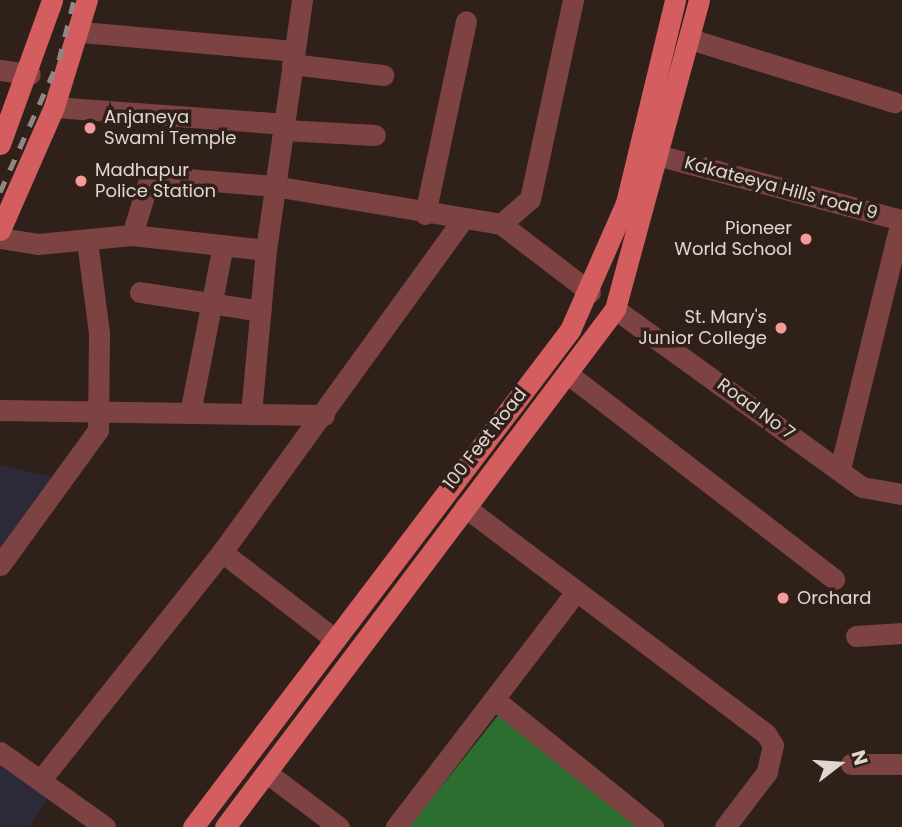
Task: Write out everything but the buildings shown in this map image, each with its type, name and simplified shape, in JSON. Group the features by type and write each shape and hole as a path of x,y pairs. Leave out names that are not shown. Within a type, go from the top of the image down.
{"main road":[{"path":"0,144 30,74 52,0"},
{"path":"0,230 54,107 82,32 87,0"},
{"name":"100 Feet Road","path":"193,827 332,636 570,330 590,292 626,203 675,0"},
{"name":"100 Feet Road","path":"225,827 615,309 661,156 699,0"},
{"path":"473,456 493,471"}],"street":[{"path":"251,414 265,250 302,0"},
{"path":"501,224 530,199 573,0"},
{"path":"425,214 466,21"},
{"path":"82,32 293,58 383,75"},
{"path":"690,39 894,102"},
{"path":"0,70 30,74"},
{"path":"54,107 375,135"},
{"name":"Kakateeya Hills road 9","path":"661,156 901,220"},
{"path":"132,235 150,176 274,186 425,214 501,224 590,292"},
{"path":"43,777 222,552 324,415 464,218"},
{"path":"840,469 901,220"},
{"path":"0,238 38,244 132,235 265,250"},
{"path":"0,565 92,443 101,411 87,241"},
{"path":"190,413 223,245"},
{"path":"140,292 261,312"},
{"name":"Road No 7","path":"615,309 870,492 902,494"},
{"path":"568,374 834,579"},
{"path":"0,410 324,415"},
{"path":"465,507 575,593 765,734 773,745 767,772 725,827"},
{"path":"222,552 332,636"},
{"path":"396,827 575,593"},
{"path":"856,636 902,633"},
{"path":"495,700 653,827"},
{"path":"0,752 43,777 105,827"},
{"path":"851,764 902,764"},
{"path":"267,773 339,827"}],"shaded area":[{"path":"0,465 53,477 0,551"},
{"path":"0,757 48,797 30,827 0,827"}],"green space":[{"path":"499,714 640,827 409,827"}],"railway":[{"path":"0,192 59,60 74,0"}],"place":[{"name":"Anjaneya Swami Temple","path":"90,128"},
{"name":"Madhapur Police Station","path":"81,181"},
{"name":"Pioneer World School","path":"806,239"},
{"name":"St. Mary's Junior College","path":"781,328"},
{"name":"Orchard","path":"783,598"}]}
